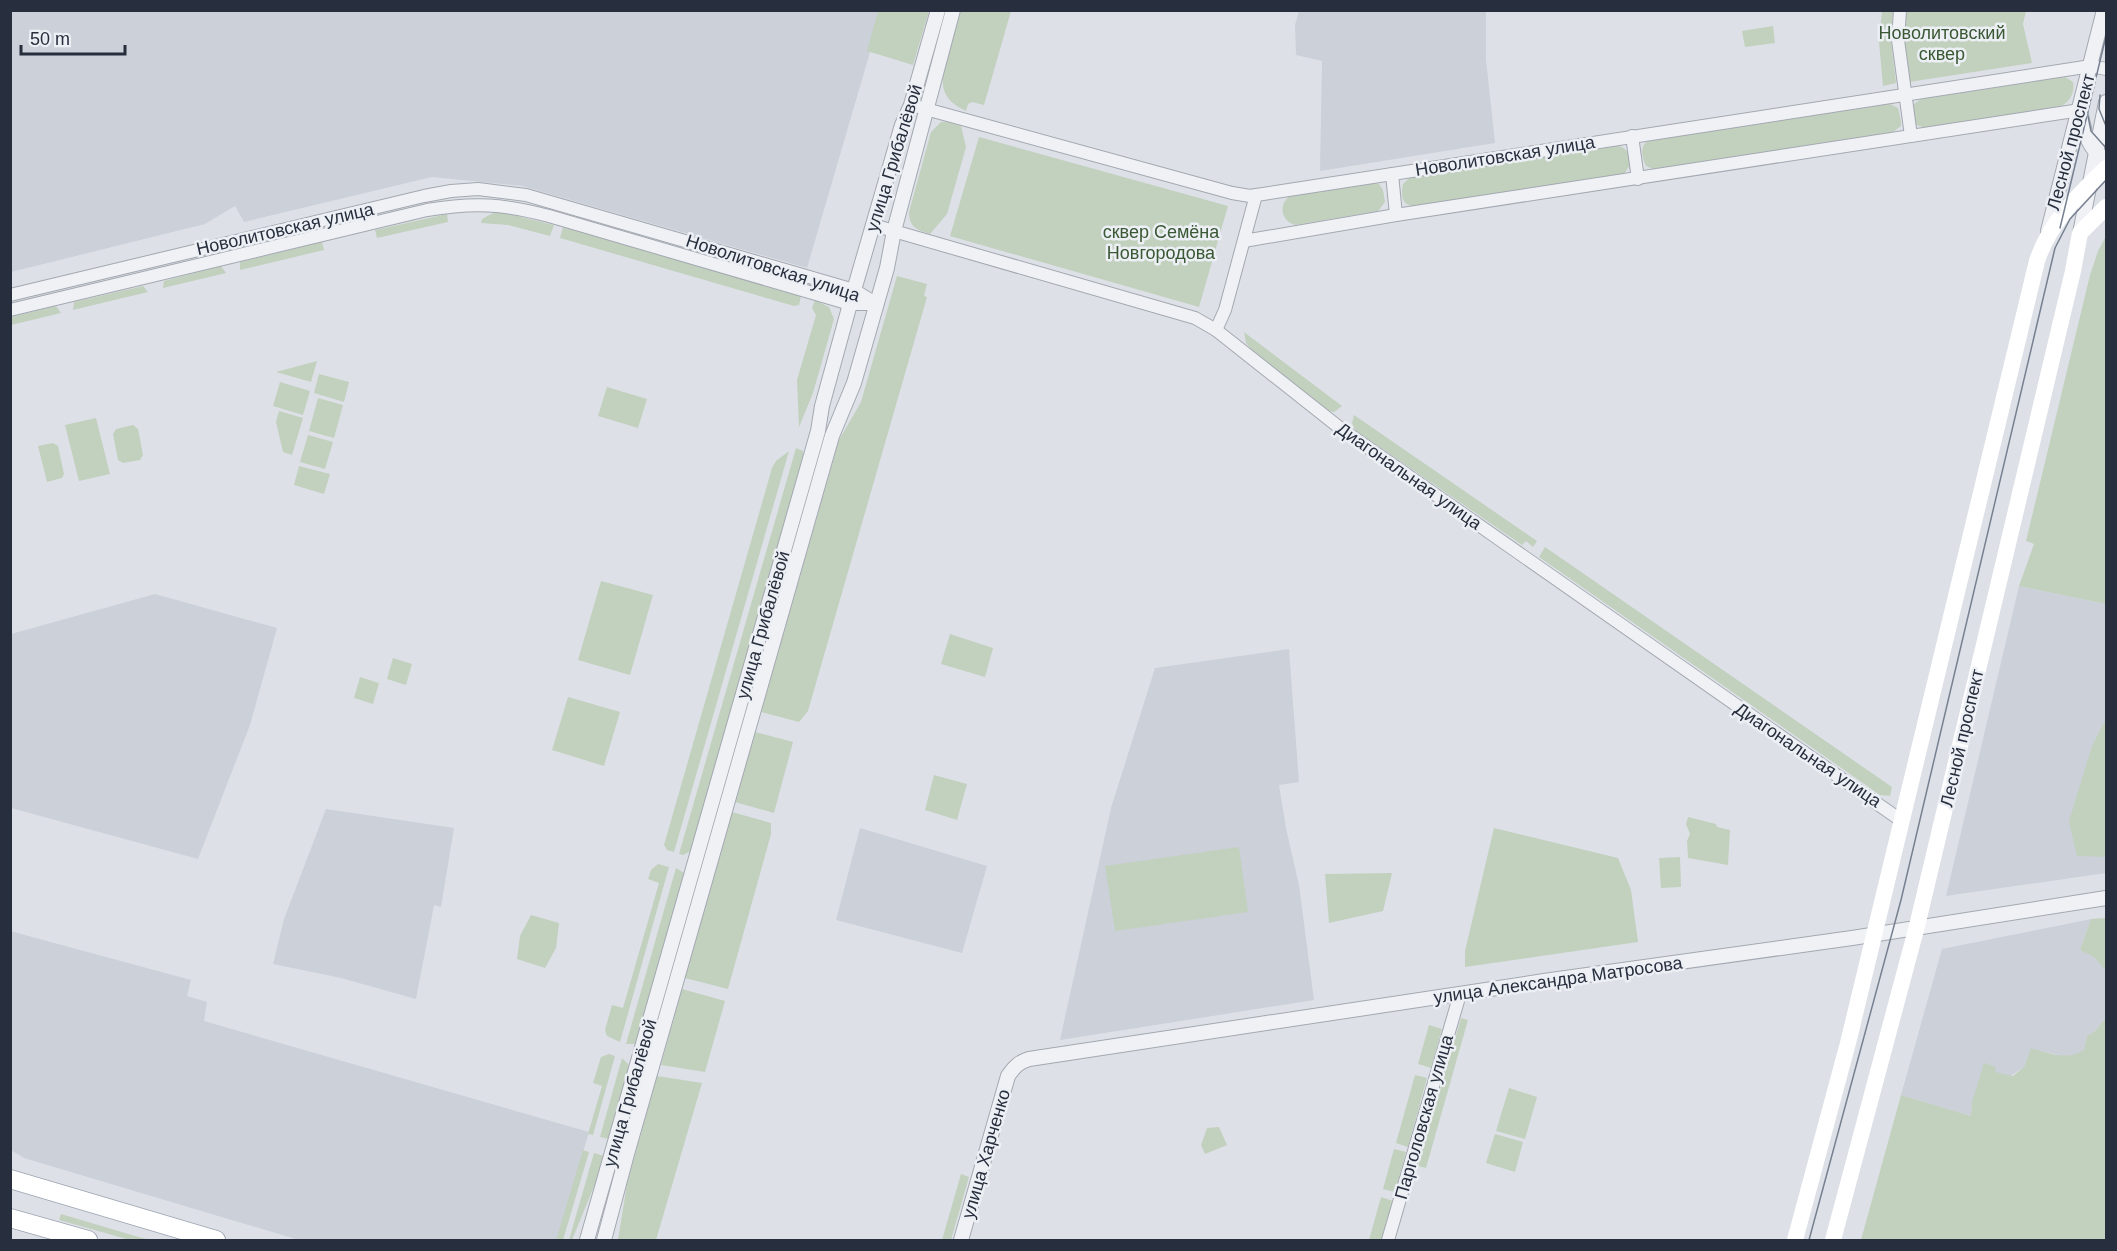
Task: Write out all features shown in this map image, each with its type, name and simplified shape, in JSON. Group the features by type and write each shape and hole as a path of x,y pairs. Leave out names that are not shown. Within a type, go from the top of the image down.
{"main road":[{"name":"Лесной проспект","path":"1795,1240 1875,934 2034,273 2046,238 2064,209 2106,168"},
{"name":"Лесной проспект","path":"1833,1240 1917,926 2073,271 2080,233 2106,207"},
{"path":"10,1179 216,1240"},
{"path":"10,1218 88,1240"}],"street":[{"name":"улица Грибалёвой","path":"587,1240 814,443 850,304 938,10"},
{"name":"улица Грибалёвой","path":"604,1240 832,436 854,384 877,304 894,231 953,10"},
{"path":"1900,10 1898,40 1911,136"},
{"name":"Лесной проспект","path":"2046,238 2104,10"},
{"name":"Новолитовская улица","path":"911,105 1232,193 1256,195 2091,66 2106,69"},
{"name":"Лесной проспект","path":"2080,233 2089,185 2101,155 2106,102"},
{"path":"1244,241 1396,215 2080,110 2083,130 2101,155"},
{"path":"1632,136 1638,179"},
{"path":"1392,174 1396,215"},
{"name":"Новолитовская улица","path":"10,295 424,196 478,189 518,194 553,202 854,290 877,304"},
{"path":"1216,330 1225,310 1256,195"},
{"name":"Новолитовская улица","path":"10,310 427,210 479,204 501,205 549,216 850,304 877,304"},
{"name":"Диагональная улица","path":"873,225 1195,318 1216,330 1340,428 1902,821"},
{"name":"улица Александра Матросова","path":"1013,1068 1029,1059 2106,898"},
{"name":"Парголовская улица","path":"1388,1240 1460,994"},
{"name":"улица Харченко","path":"961,1240 1005,1086 1013,1068"}],"shaded area":[{"path":"10,11 882,11 807,268 522,186 432,177 244,222 235,206 205,224 11,272"},
{"path":"1299,11 1486,11 1486,60 1495,143 1320,171 1322,61 1296,55 1295,25"},
{"path":"2019,586 2106,604 2106,873 1946,896"},
{"path":"155,594 277,628 250,725 198,859 11,808 11,634"},
{"path":"1289,649 1299,782 1279,785 1299,885 1314,1000 1060,1040 1111,808 1155,668"},
{"path":"326,809 454,828 441,907 434,905 416,999 341,978 273,964 284,919"},
{"path":"860,828 987,866 962,953 836,920"},
{"path":"2091,919 2080,950 2095,958 2106,971 2106,1018 2095,1031 2087,1036 2084,1050 2078,1054 2065,1056 2031,1049 2024,1067 1972,1102 1971,1116 1901,1095 1942,949"},
{"path":"10,931 191,980 187,996 207,1002 204,1021 589,1132 557,1240 299,1240 24,1158 11,1150"}],"green space":[{"path":"878,11 929,11 913,65 867,51"},
{"path":"961,11 1011,11 984,105 972,102 968,104 966,111 950,100 943,86 944,71"},
{"path":"1882,11 1893,11 1891,41 1896,83 1883,86 1879,42"},
{"name":"Новолитовский сквер","path":"1907,11 2026,11 2023,24 2032,63 1909,82 1902,28"},
{"path":"1773,26 1775,43 1745,47 1742,31"},
{"path":"2065,77 2073,82 2073,89 2069,99 2061,106 1926,128 1916,125 1913,120 1914,104 1921,99"},
{"path":"1890,104 1898,108 1901,121 1901,126 1893,132 1653,169 1646,166 1643,156 1643,146 1648,141"},
{"path":"941,122 961,126 966,147 947,214 930,234 912,224 909,212 931,132"},
{"name":"сквер Семёна Новгородова","path":"979,137 1228,206 1199,307 950,236"},
{"path":"1619,146 1627,151 1629,159 1630,165 1624,174 1412,206 1408,205 1403,198 1403,184 1410,177"},
{"path":"1379,184 1383,190 1385,202 1378,211 1295,225 1284,216 1284,203 1290,196"},
{"path":"497,211 554,225 550,236 508,225 481,223 482,219"},
{"path":"447,214 448,222 377,238 375,230"},
{"path":"563,227 801,296 799,305 794,306 560,238"},
{"path":"2106,236 2106,604 2019,586 2034,544 2026,541 2090,275"},
{"path":"322,242 324,250 240,270 240,262"},
{"path":"221,266 226,273 163,288 164,281"},
{"path":"897,276 927,284 924,296 927,297 808,711 799,722 761,712 839,440 861,402"},
{"path":"143,286 148,292 73,310 74,302"},
{"path":"815,300 829,307 834,319 813,393 799,427 797,380 816,315 812,308"},
{"path":"56,306 61,313 11,325 11,317"},
{"path":"1244,332 1342,406 1334,412 1329,411 1252,350 1246,343"},
{"path":"317,361 311,382 276,372"},
{"path":"319,374 349,382 344,402 314,393"},
{"path":"280,382 310,391 303,415 273,406"},
{"path":"607,387 647,399 638,428 598,416"},
{"path":"318,398 343,405 334,438 309,431"},
{"path":"279,411 303,418 292,455 283,452 276,422"},
{"path":"1354,415 1537,541 1533,547 1526,541 1522,545 1355,430 1352,423"},
{"path":"96,418 110,474 79,481 65,425"},
{"path":"133,425 138,429 143,455 140,460 123,463 118,460 113,434 116,429"},
{"path":"308,435 333,442 325,469 300,462"},
{"path":"53,443 58,446 64,474 62,478 47,482 38,446"},
{"path":"796,448 803,451 803,456 691,851 683,855 679,854"},
{"path":"789,451 674,852 667,850 664,845 772,468 776,461"},
{"path":"299,466 330,474 324,494 294,485"},
{"path":"1545,547 1892,787 1890,796 1880,795 1539,557"},
{"path":"601,581 653,595 630,675 578,660"},
{"path":"950,634 993,648 985,677 941,664"},
{"path":"393,658 412,664 406,685 387,679"},
{"path":"360,677 379,683 373,704 354,698"},
{"path":"568,697 620,712 604,766 552,750"},
{"path":"2106,719 2106,857 2077,856 2069,821 2092,746"},
{"path":"755,732 793,742 774,813 735,802"},
{"path":"934,775 967,784 957,820 925,810"},
{"path":"732,812 771,823 771,834 728,989 685,978"},
{"path":"1688,817 1730,830 1728,865 1688,858 1687,841 1690,834 1686,824"},
{"path":"1494,828 1618,858 1631,890 1638,942 1465,967 1465,951"},
{"path":"1239,847 1248,912 1115,931 1105,866"},
{"path":"1680,857 1681,887 1661,888 1659,858"},
{"path":"658,864 669,867 620,1042 607,1036 605,1030 612,1005 623,1008 659,883 648,879 651,870"},
{"path":"676,868 684,873 637,1041 634,1044 626,1044"},
{"path":"1392,873 1383,911 1329,923 1325,874"},
{"path":"531,915 559,923 556,948 545,968 517,959 520,936"},
{"path":"2106,918 2106,971 2095,958 2080,950 2091,919"},
{"path":"682,989 725,1001 705,1072 661,1065"},
{"path":"1461,1018 1468,1020 1426,1168 1418,1166"},
{"path":"2106,1018 2106,1240 1861,1240 1901,1095 1971,1116 1972,1102 1984,1063 1996,1067 1995,1072 2013,1076 2024,1067 2031,1048 2065,1056 2078,1053 2084,1050 2087,1036 2095,1031"},
{"path":"1429,1025 1442,1029 1431,1068 1418,1064"},
{"path":"609,1054 615,1056 593,1135 588,1134 602,1086 593,1083 601,1057"},
{"path":"622,1058 628,1064 629,1069 609,1139 600,1137"},
{"path":"1415,1075 1427,1078 1408,1147 1396,1143"},
{"path":"657,1076 702,1083 656,1240 618,1240 627,1184"},
{"path":"1509,1088 1537,1097 1525,1139 1496,1131"},
{"path":"1219,1127 1227,1145 1205,1154 1201,1145 1207,1128"},
{"path":"1495,1134 1523,1142 1515,1172 1486,1163"},
{"path":"1394,1149 1406,1152 1395,1192 1383,1189"},
{"path":"583,1150 589,1152 563,1240 556,1240"},
{"path":"594,1153 604,1156 572,1240 569,1240"},
{"path":"961,1174 969,1177 951,1240 942,1240"},
{"path":"1381,1197 1393,1201 1381,1240 1369,1240"},
{"path":"61,1214 155,1240 130,1240 59,1220"}],"tram line":[{"path":"2060,228 2106,36"},
{"path":"2100,95 2099,109 2106,126"},
{"path":"2088,116 2091,131 2106,148"},
{"path":"1809,1240 1901,900 2055,248 2070,219 2106,180"}]}
